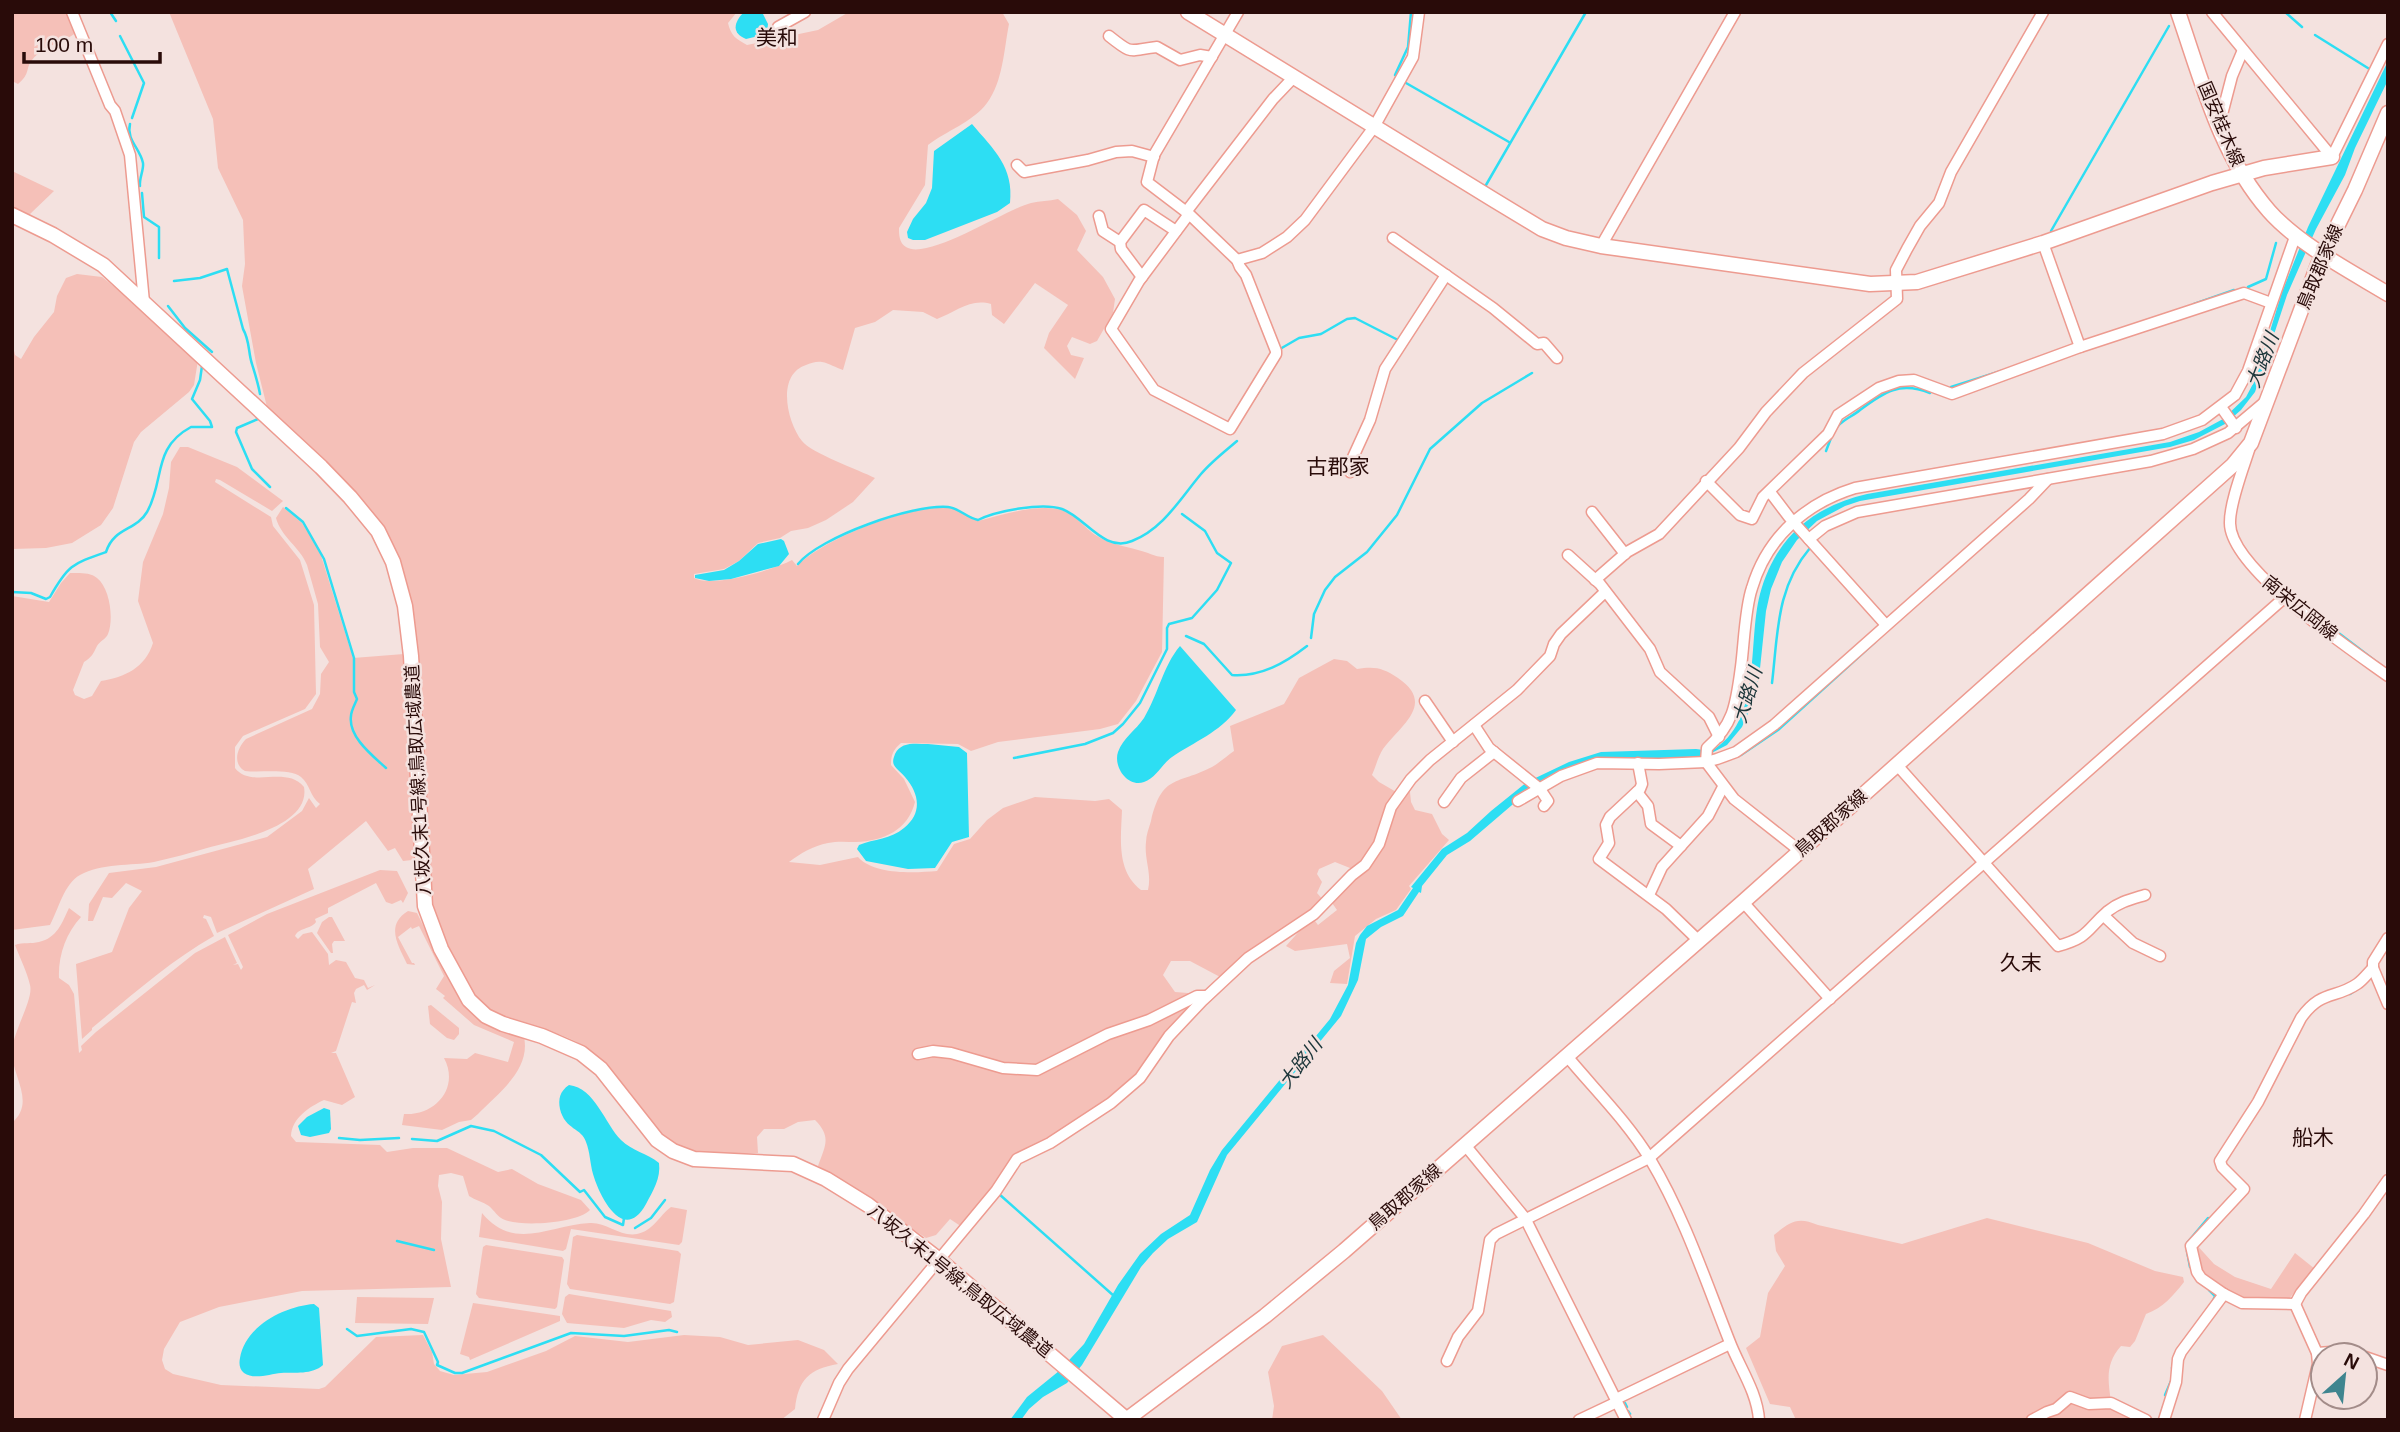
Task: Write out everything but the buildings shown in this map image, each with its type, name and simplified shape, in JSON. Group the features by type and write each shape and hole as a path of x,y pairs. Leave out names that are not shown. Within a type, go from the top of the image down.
{"street":[{"path":"72,12 115,111 130,155 145,302"},
{"path":"778,27 805,12"},
{"path":"1188,12 1542,229 1601,246 1870,284 1917,282 2043,243 2212,183 2263,168 2332,157"},
{"path":"1238,12 1154,157 1147,182 1187,213 1237,260 1246,275 1276,355 1230,429 1154,390 1111,329 1120,310 1187,213 1273,99 1293,78"},
{"path":"1237,260 1262,253 1287,237 1305,220 1374,127 1413,57 1419,12"},
{"path":"1601,246 1735,12"},
{"path":"1595,580 1625,554 1658,534 1739,448 1787,388 1897,299 1896,270 1920,226 1939,203 1951,172 2043,12"},
{"name":"国安桂木線","path":"2178,12 2229,152 2270,212 2298,236 2388,294"},
{"path":"2212,12 2332,157"},
{"path":"1110,36 1133,52 1157,47 1180,60 1200,55 1212,57"},
{"path":"2332,157 2388,44"},
{"path":"2219,125 2232,76 2243,50"},
{"name":"鳥取郡家線","path":"1127,1420 1265,1316 1465,1145 1743,902 2233,465 2250,443 2319,250 2354,190 2388,113"},
{"path":"1017,165 1024,172 1116,152 1132,151 1154,157"},
{"path":"1142,277 1121,249 1120,242 1144,210 1176,231"},
{"name":"八坂久末1号線;鳥取広域農道","path":"12,215 53,235 103,265 350,497 378,531 393,562 405,606 411,656 425,906 441,949 468,1000 486,1016 503,1024 542,1036 581,1053 601,1069 657,1140 673,1151 694,1159 793,1164 826,1179 875,1209 938,1259 1127,1420"},
{"path":"1099,216 1103,231 1120,242"},
{"path":"1706,756 1729,723 1737,698 1752,586 1777,538 1793,522 1819,502 1855,488 2163,434 2193,424 2235,395 2248,371 2298,236"},
{"path":"1393,238 1493,308 1537,344 1544,343 1557,358"},
{"path":"2043,243 2080,347"},
{"path":"1350,472 1349,466 1370,420 1385,369 1446,275"},
{"path":"1706,481 1740,514 1752,519 1763,498 1828,434 1838,415 1879,388 1899,381 1914,380 1952,394 2080,347 2244,293 2271,303"},
{"path":"1809,539 1825,526 1857,512 2151,461 2193,450 2236,428 2266,401"},
{"path":"2221,407 2236,428"},
{"name":"南栄広岡線","path":"2250,443 2230,522 2232,537 2254,569 2284,598 2388,676"},
{"path":"1518,801 1562,776 1597,763 1638,763 1736,752 1774,725 2029,499 2048,479"},
{"path":"1770,492 1793,522 1886,625"},
{"path":"1592,512 1625,554"},
{"path":"1568,555 1595,580 1650,649 1660,672 1709,717 1719,737"},
{"path":"822,1420 848,1369 996,1191 1017,1159 1050,1143 1140,1078 1169,1036 1207,996 1248,958 1314,914 1365,865 1379,844 1391,807 1411,779 1430,760 1519,688 1550,656 1561,634 1605,592"},
{"path":"1447,1361 1458,1336 1478,1311 1490,1240 1496,1234 1649,1158 2284,598"},
{"path":"1425,701 1453,742"},
{"path":"1474,725 1494,752 1540,789 1548,801 1544,806"},
{"path":"1444,802 1461,778 1494,752"},
{"path":"1706,756 1723,787 1734,799 1800,851"},
{"path":"1638,763 1642,784 1610,817 1606,825 1609,842 1599,859 1649,895 1698,940"},
{"path":"1897,765 2058,946 2083,937 2119,904 2145,895"},
{"path":"1649,895 1662,867 1707,816 1723,787"},
{"path":"1637,792 1648,806 1651,824 1681,846"},
{"path":"1743,902 1830,999"},
{"path":"2104,916 2133,943 2160,956"},
{"path":"2388,939 2373,962 2388,1004"},
{"path":"2295,1304 2242,1303 2224,1294 2201,1278 2191,1246 2244,1189 2222,1167 2220,1161 2258,1102 2309,1006 2332,993 2357,985 2373,968"},
{"path":"918,1054 933,1051 951,1053 1003,1068 1037,1070 1108,1034 1150,1020 1197,996 1207,996"},
{"path":"1566,1055 1623,1122 1649,1158 1687,1230 1730,1344 1756,1399 1759,1420"},
{"path":"1465,1145 1525,1218 1626,1420"},
{"path":"2295,1304 2388,1180"},
{"path":"2164,1420 2176,1382 2181,1352 2224,1294"},
{"path":"2295,1304 2312,1341"},
{"path":"1579,1420 1730,1344"},
{"path":"2032,1420 2056,1409 2070,1397 2089,1404 2111,1403 2146,1420"},
{"path":"2305,1420 2309,1403"}],"shaded area":[{"path":"12,12 69,12 77,32 37,55 18,84 12,81"},
{"path":"169,12 737,12 728,23 729,27 734,37 747,45 818,30 849,12 1002,12 1009,24 1002,65 992,95 974,116 928,145 925,185 899,228 899,236 906,247 931,247 1019,207 1058,199 1077,215 1086,231 1077,250 1103,277 1115,299 1113,313 1097,341 1090,344 1072,337 1067,346 1071,355 1084,358 1075,379 1044,348 1049,333 1068,305 1035,283 1004,324 992,315 991,304 976,303 937,319 923,312 893,310 875,322 855,328 843,370 822,362 806,365 797,370 791,378 787,400 792,423 807,446 875,478 853,502 826,520 808,528 791,531 780,538 758,543 739,561 724,569 694,574 694,578 703,581 728,579 758,573 792,560 797,566 827,545 868,525 931,508 952,508 978,521 1027,509 1057,509 1068,513 1092,533 1107,541 1164,557 1162,652 1136,701 1118,724 1100,729 998,742 971,751 958,744 901,743 893,753 891,765 904,779 915,802 912,812 901,827 876,839 823,844 807,850 789,862 820,865 858,857 865,863 884,870 937,871 954,844 970,839 987,820 1003,808 1035,797 1095,801 1109,799 1122,810 1122,853 1127,873 1141,890 1148,890 1146,837 1160,795 1172,783 1212,767 1234,751 1230,726 1284,704 1299,678 1334,659 1347,661 1357,669 1374,668 1388,672 1409,688 1414,697 1412,714 1383,749 1372,775 1398,793 1387,811 1367,859 1355,870 1335,862 1319,869 1317,874 1322,882 1317,893 1324,901 1322,904 1263,944 1222,978 1190,961 1171,961 1163,975 1175,992 1188,993 1191,997 1144,1020 1106,1033 1036,1068 1015,1068 946,1052 918,1053 946,1055 1001,1068 1036,1071 1185,1003 1188,1015 1163,1041 1138,1076 1125,1089 1049,1140 1013,1160 986,1200 962,1227 950,1219 936,1235 926,1238 818,1166 826,1142 824,1132 815,1120 798,1122 784,1129 764,1129 757,1137 758,1153 700,1154 669,1142 649,1123 590,1051 566,1037 515,1021 490,1009 465,983 447,950 432,899 409,594 399,563 384,531 367,506 268,411 242,286 245,264 243,220 218,168 213,119"},
{"path":"12,171 54,191 30,214 25,215 12,209"},
{"path":"77,274 102,277 161,324 198,360 194,385 141,432 134,442 113,508 101,525 72,543 46,548 12,549 12,341 15,355 21,359 54,312 57,296 66,278"},
{"path":"180,447 188,447 237,467 283,501 272,511 220,480 216,479 215,482 271,517 273,526 300,560 314,605 316,694 305,709 243,736 235,747 235,768 242,774 297,781 304,787 303,801 296,812 284,822 251,836 154,862 88,871 70,884 50,925 12,930 12,596 49,602 70,573 91,575 97,578 105,589 110,604 110,628 91,657 84,662 73,690 75,695 84,699 92,696 101,681 126,674 139,665 153,643 138,601 143,562 163,514 171,462"},
{"path":"283,507 302,523 319,549 353,658 404,654 417,855 412,860 403,861 395,848 388,851 366,821 308,869 314,889 217,933 211,917 204,915 203,918 214,936 151,979 82,1039 76,964 112,952 129,908 142,891 126,883 112,898 103,897 93,921 88,921 89,904 109,873 156,867 267,837 302,811 309,798 316,808 320,804 304,780 296,774 245,771 237,760 238,751 246,739 312,709 320,694 321,674 329,662 320,647 318,604 307,565 278,525 276,518"},
{"path":"1404,791 1410,792 1415,810 1432,814 1442,834 1449,840 1409,886 1411,889 1396,910 1376,919 1355,936 1347,984 1330,983 1334,971 1350,958 1347,944 1295,951 1286,946 1312,917 1318,925 1337,910 1330,900 1382,840"},
{"path":"380,870 397,871 408,893 403,903 401,900 392,904 386,902 376,883 328,908 328,913 315,919 314,925 299,931 295,936 298,939 303,934 312,932 328,954 329,965 336,960 346,962 355,978 364,980 368,988 375,985 367,990 364,985 356,989 356,1003 352,1002 336,1051 331,1053 336,1053 355,1097 342,1105 324,1100 313,1106 294,1124 291,1136 296,1142 380,1145 387,1152 413,1148 447,1148 498,1172 512,1169 538,1184 581,1200 590,1210 563,1221 513,1222 502,1219 489,1206 469,1196 463,1176 451,1173 439,1175 438,1186 442,1202 441,1239 451,1287 302,1291 219,1307 180,1322 164,1349 162,1360 165,1369 173,1374 221,1385 319,1389 325,1387 376,1337 423,1335 432,1352 434,1364 440,1371 454,1375 487,1372 546,1351 575,1336 628,1342 684,1335 720,1337 748,1345 798,1340 824,1350 838,1364 812,1373 802,1383 795,1409 781,1420 12,1420 12,1123 19,1115 23,1098 12,1052 30,991 27,975 15,945 39,942 50,937 58,929 69,908 81,917 67,938 59,970 59,978 69,985 74,994 79,1053 81,1046 96,1032 195,953 225,937 237,963 233,965 238,964 241,970 243,967 228,935 267,914"},
{"path":"408,911 417,913 448,976 467,1006 492,1027 524,1037 523,1060 511,1080 471,1120 442,1130 402,1125 404,1114 426,1110 442,1098 449,1080 444,1058 467,1059 475,1053 508,1062 514,1042 474,1025 443,998 445,996 436,989 444,976 419,926 412,929 411,927 398,937 415,965 407,964 397,943 395,929 401,917"},
{"path":"332,917 345,941 334,941 333,953 317,933 322,922"},
{"path":"431,1005 459,1028 459,1034 454,1040 447,1038 430,1024 428,1006"},
{"path":"671,1207 687,1210 682,1242 679,1245 571,1229 566,1249 563,1251 479,1237 482,1213 494,1225 519,1234 596,1223 619,1232 637,1234 652,1227"},
{"path":"1987,1218 2088,1243 2155,1271 2183,1277 2184,1282 2163,1305 2146,1314 2130,1347 2121,1346 2112,1359 2109,1372 2111,1402 2089,1402 2073,1396 2030,1420 1796,1420 1790,1407 1770,1404 1746,1348 1760,1337 1768,1293 1785,1266 1776,1251 1774,1235 1789,1224 1805,1221 1902,1244"},
{"path":"577,1235 678,1251 681,1254 674,1302 670,1304 570,1289 567,1284 573,1237"},
{"path":"2195,1243 2214,1264 2235,1277 2271,1289 2295,1253 2315,1269 2287,1301 2244,1299 2234,1296 2201,1274"},
{"path":"486,1245 562,1257 564,1260 557,1307 555,1309 479,1298 476,1294 483,1247"},
{"path":"569,1294 671,1311 672,1317 665,1322 651,1320 624,1328 567,1323 562,1314 565,1297"},
{"path":"357,1297 434,1298 428,1324 355,1323"},
{"path":"473,1303 560,1316 560,1321 470,1360 460,1354"},
{"path":"1323,1335 1382,1391 1402,1420 1272,1420 1274,1406 1268,1372 1282,1346"},
{"path":"2068,1400 2100,1403 2141,1420 2034,1420"}],"water":[{"path":"744,12 762,12 768,24 767,34 746,39 741,37 736,30 736,23"},
{"name":"大路川","path":"2388,61 2388,80 2287,295 2255,392 2241,410 2225,424 2194,440 2170,447 1860,501 1817,521 1797,540 1782,562 1771,589 1759,678 1753,702 1742,727 1727,745 1702,758 1600,759 1519,799 1470,841 1447,855 1422,886 1421,893 1419,892 1403,916 1381,927 1366,939 1358,980 1341,1016 1227,1155 1197,1222 1168,1239 1141,1267 1082,1365 1067,1383 1043,1397 1021,1420 1010,1420 1027,1397 1059,1371 1084,1344 1118,1285 1140,1254 1161,1234 1190,1215 1222,1150 1330,1019 1348,985 1360,935 1367,926 1398,910 1413,888 1411,887 1442,849 1467,833 1527,782 1569,762 1601,752 1696,749 1711,751 1728,738 1739,721 1746,702 1760,594 1775,557 1798,528 1829,507 1867,494 2170,442 2199,432 2223,419 2246,397 2255,380 2282,292 2308,227"},
{"path":"972,124 1006,169 1010,203 997,212 925,240 908,238 907,232 913,219 926,203 932,188 934,151"},
{"path":"781,539 789,554 779,566 731,579 709,581 695,578 695,575 724,570 758,544"},
{"path":"1180,646 1236,710 1215,731 1172,757 1148,780 1132,782 1120,770 1118,752 1123,742 1144,718 1169,662"},
{"path":"905,745 959,747 967,753 969,837 952,842 935,868 908,869 866,861 857,849 859,845 899,832 910,822 916,809 916,796 910,783 894,765 895,754"},
{"path":"569,1085 586,1093 593,1100 625,1144 659,1163 658,1179 646,1204 638,1215 629,1220 621,1218 607,1205 593,1174 584,1137 562,1116 560,1099"},
{"path":"324,1108 330,1110 329,1133 310,1137 301,1135 298,1126 307,1117"},
{"path":"314,1304 319,1308 323,1365 309,1372 262,1376 248,1375 242,1371 240,1362 243,1347 258,1327 291,1309"}],"waterway":[{"path":"110,12 116,21"},
{"path":"1395,75 1408,47 1411,12"},
{"path":"1486,185 1586,12"},
{"path":"2285,12 2302,27"},
{"path":"2051,231 2169,26"},
{"path":"2315,35 2371,70"},
{"path":"120,36 144,83 132,118"},
{"path":"1406,83 1509,142"},
{"path":"130,124 130,135 143,163 140,186"},
{"path":"142,193 144,217 159,227 159,258"},
{"path":"2248,287 2266,279 2276,243"},
{"path":"174,281 200,278 227,269 260,394"},
{"path":"2194,304 2234,290"},
{"path":"168,306 185,328 212,352"},
{"path":"1280,349 1299,338 1321,334 1347,319 1355,318 1398,340"},
{"path":"12,592 31,593 46,599 50,597 72,567 106,552 114,538 142,518 152,500 161,465 170,445 191,427 212,427 192,399 200,380 202,366"},
{"path":"1951,387 2001,371"},
{"path":"1311,638 1314,614 1325,590 1335,577 1367,552 1397,515 1430,449 1482,403 1532,373"},
{"path":"1254,399 1269,375"},
{"path":"1838,426 1893,390 1910,388 1930,393"},
{"path":"258,419 237,428 236,432 252,469 270,487"},
{"path":"1826,451 1831,438"},
{"path":"798,564 826,543 846,533 891,517 932,507 952,508 978,520 1019,508 1053,507 1070,513 1112,542 1132,541 1162,521 1205,470 1237,441"},
{"path":"286,508 303,522 324,559 354,658 354,692 357,699 351,714 353,731 368,752 386,768"},
{"path":"1014,758 1085,744 1113,733 1140,703 1167,649 1169,624 1192,618 1217,590 1231,563 1217,553 1205,531 1182,514"},
{"name":"大路川","path":"1772,683 1780,612 1791,579 1810,548"},
{"path":"2290,596 2382,666"},
{"path":"1186,636 1204,644 1232,675 1253,674 1272,668 1307,646"},
{"path":"1741,755 1778,730 1875,642"},
{"path":"2350,994 2362,986"},
{"path":"412,1139 437,1141 471,1126 494,1131 541,1155 580,1192 584,1190 605,1217 623,1225 624,1218"},
{"path":"339,1138 399,1138"},
{"path":"999,1194 1114,1296"},
{"path":"635,1228 651,1218 665,1200"},
{"path":"2187,1243 2208,1218"},
{"path":"397,1241 434,1250"},
{"path":"2187,1251 2190,1267"},
{"path":"2209,1290 2215,1296 2213,1301"},
{"path":"347,1329 357,1336 411,1329 424,1332 437,1365 455,1373 462,1373 571,1333 624,1336 669,1330 677,1332"},
{"path":"2172,1368 2175,1354"},
{"path":"2165,1395 2171,1381"},
{"path":"1625,1403 1627,1407"},
{"path":"2159,1420 2163,1407"}],"district":[{"name":"美和","path":"777,38"},
{"name":"古郡家","path":"1338,467"},
{"name":"久末","path":"2021,963"},
{"name":"船木","path":"2313,1138"}]}
